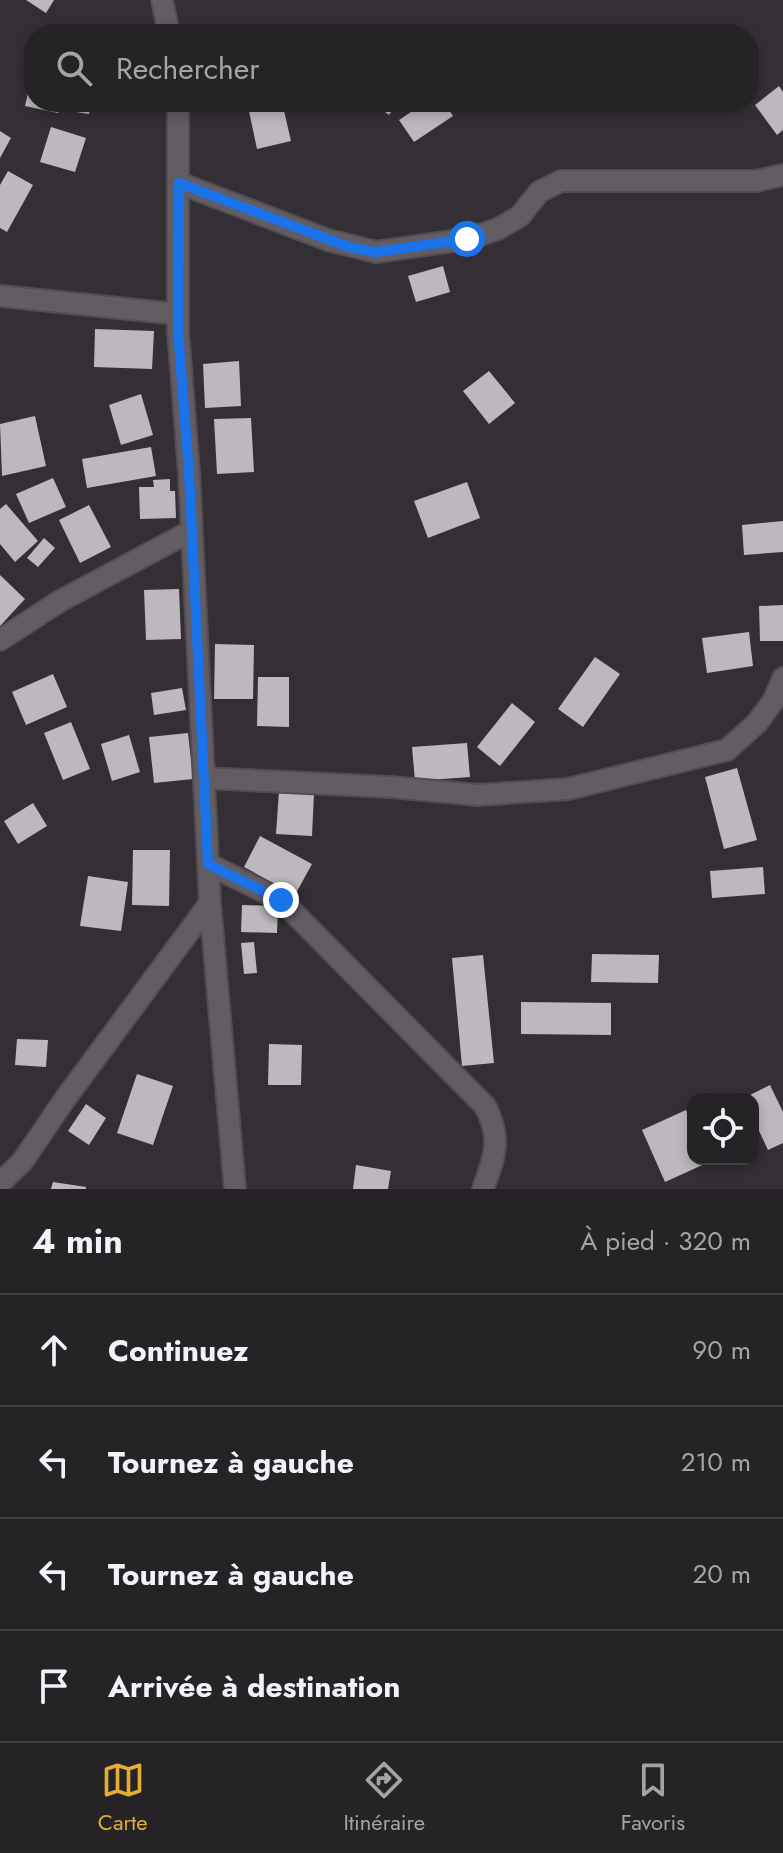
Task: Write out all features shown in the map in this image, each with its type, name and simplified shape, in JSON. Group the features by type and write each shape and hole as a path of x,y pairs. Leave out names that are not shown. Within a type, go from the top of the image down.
{"street":[{"path":"162,0 167,24"},
{"path":"178,112 178,314 210,903 235,1189"},
{"path":"179,183 328,240 376,252 467,239 498,229 520,216 539,192 561,181 756,181 783,175"},
{"path":"0,296 178,314"},
{"path":"0,640 60,601 191,531"},
{"path":"204,778 391,787 478,795 568,789 727,750 757,723 774,700 783,678"},
{"path":"208,864 281,900 485,1106 495,1125 495,1155 483,1189"},
{"path":"0,1183 22,1162 210,903"}],"building":[{"path":"26,0 54,0 46,13"},
{"path":"779,86 783,92 783,130 777,135 759,110 759,102"},
{"path":"249,112 284,112 291,141 257,149"},
{"path":"411,112 450,112 453,116 414,142 399,120"},
{"path":"51,127 86,138 75,172 40,162"},
{"path":"0,131 11,138 0,158"},
{"path":"8,171 33,185 7,232 0,228 0,185"},
{"path":"443,266 450,292 416,302 408,276"},
{"path":"95,329 154,331 152,369 94,367"},
{"path":"239,361 241,406 205,408 203,364"},
{"path":"489,371 515,403 489,424 463,391"},
{"path":"141,394 153,435 121,445 109,405"},
{"path":"35,416 46,466 2,476 0,424"},
{"path":"251,418 254,472 217,474 214,419"},
{"path":"151,447 156,476 87,488 82,459"},
{"path":"53,478 66,507 29,523 16,494"},
{"path":"170,479 170,491 175,491 176,518 140,519 139,487 154,487 153,480"},
{"path":"467,482 480,518 428,538 414,501"},
{"path":"6,504 38,541 15,562 0,544 0,509"},
{"path":"89,505 111,547 80,563 59,520"},
{"path":"783,521 783,552 744,555 742,525"},
{"path":"44,538 55,548 38,567 27,558"},
{"path":"0,575 25,599 0,626"},
{"path":"179,589 181,639 146,640 144,590"},
{"path":"783,605 783,641 760,641 759,606"},
{"path":"749,632 753,666 707,673 702,638"},
{"path":"215,644 254,645 253,699 214,699"},
{"path":"595,657 620,674 583,727 558,709"},
{"path":"53,674 67,707 26,725 12,692"},
{"path":"258,677 289,677 289,727 257,726"},
{"path":"182,688 186,710 154,715 151,693"},
{"path":"512,703 535,722 500,766 477,747"},
{"path":"71,722 90,769 63,780 44,733"},
{"path":"188,733 193,779 154,783 149,737"},
{"path":"129,735 140,772 112,781 101,744"},
{"path":"467,743 470,777 415,781 412,747"},
{"path":"737,768 757,840 724,849 705,777"},
{"path":"279,791 314,793 312,836 276,834"},
{"path":"33,803 47,826 18,844 4,821"},
{"path":"260,836 312,864 295,895 244,867"},
{"path":"133,850 170,850 169,906 132,905"},
{"path":"763,867 765,894 712,898 710,871"},
{"path":"88,876 128,882 121,931 80,926"},
{"path":"242,905 278,906 277,933 241,932"},
{"path":"254,942 257,973 244,974 241,943"},
{"path":"592,954 659,955 658,983 591,982"},
{"path":"483,955 494,1063 462,1066 452,958"},
{"path":"521,1002 611,1003 611,1035 521,1034"},
{"path":"17,1039 48,1040 46,1067 15,1065"},
{"path":"269,1044 302,1045 301,1085 268,1085"},
{"path":"137,1074 173,1086 153,1145 117,1133"},
{"path":"770,1085 783,1112 783,1143 768,1150 759,1131 759,1093 754,1093"},
{"path":"86,1104 106,1118 89,1145 68,1131"},
{"path":"686,1110 687,1165 702,1165 665,1182 642,1130"},
{"path":"356,1165 391,1171 388,1189 353,1189"},
{"path":"53,1182 86,1187 86,1189 51,1189"}],"route":[{"path":"281,900 208,864 189,472 178,331 179,183 349,247 376,252 467,239"}]}
